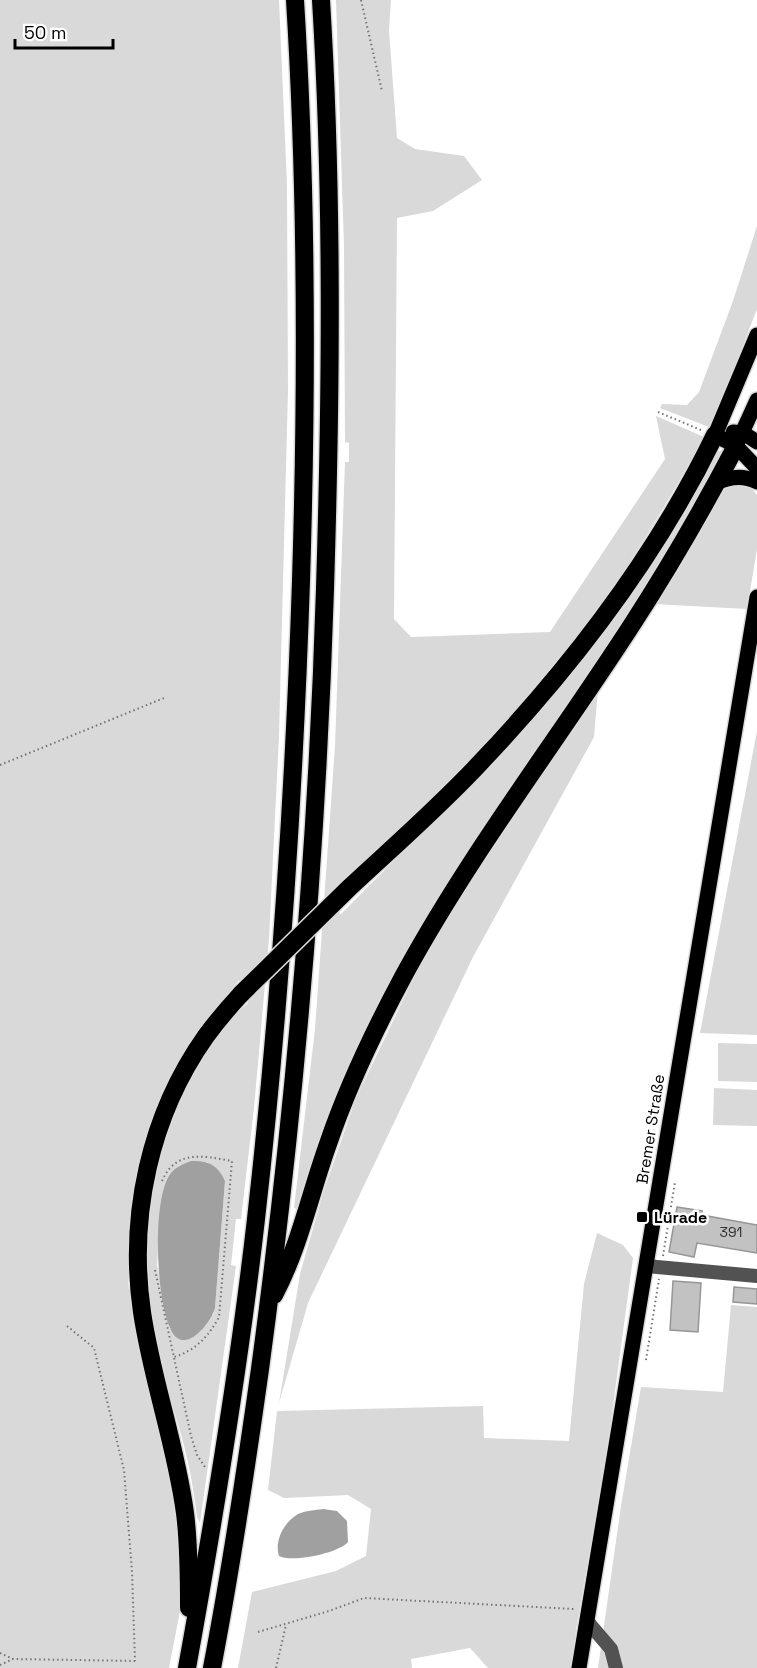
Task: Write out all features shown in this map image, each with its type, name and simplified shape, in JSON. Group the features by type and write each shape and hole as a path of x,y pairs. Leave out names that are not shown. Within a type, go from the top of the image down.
{"highway":[{"path":"188,1666 241,1335 257,1205 286,886 296,728 303,510 305,310 295,0"},
{"path":"213,1668 248,1455 269,1305 295,1065 320,739 328,499 329,389 329,186 321,0"},
{"path":"188,1666 189,1586 185,1513 142,1311 138,1260 139,1215 151,1154 172,1096 205,1037 241,994 479,764 564,668 647,554 695,474 715,435"},
{"path":"269,1305 289,1268 318,1171 341,1108 370,1041 404,975 496,826 633,623 693,526 739,440"}],"main road":[{"path":"757,335 715,435 757,442"},
{"path":"739,440 757,400"},
{"path":"739,440 757,468"},
{"path":"716,483 733,478 747,478 757,482"},
{"name":"Bremer Straße","path":"579,1668 757,597"}],"lane":[{"path":"646,1266 757,1276"},
{"path":"588,1616 611,1649 616,1668"}],"path":[{"path":"361,0 382,91"},
{"path":"658,412 715,435"},
{"path":"0,765 164,698"},
{"path":"161,1185 166,1172 181,1160 202,1156 232,1161 219,1317 213,1328 195,1347 174,1357"},
{"path":"154,1262 191,1436 197,1455 219,1481"},
{"path":"0,1653 13,1659 136,1661 124,1470 94,1348 67,1326"},
{"path":"258,1632 364,1598 588,1616"},
{"path":"276,1668 286,1624"},
{"path":"0,1665 13,1659"}],"shaded area":[{"path":"0,0 279,0 287,185 288,390 279,736 269,939 254,1108 241,1219 236,1219 231,1265 236,1266 200,1523 197,1517 187,1456 157,1349 151,1318 146,1258 147,1229 157,1171 182,1097 214,1039 248,1003 239,980 194,1037 170,1080 140,1163 130,1218 128,1284 140,1353 163,1429 179,1507 181,1606 169,1668 0,1668","holes":["191,1161 207,1162 225,1181 215,1308 213,1315 170,1329 157,1265 161,1207"]},
{"path":"336,0 391,0 389,31 397,138 415,149 464,156 482,180 433,211 397,218 394,619 411,637 550,632 665,459 656,416 704,437 647,535 583,629 498,731 436,794 339,886 340,915 471,783 712,454 722,450 723,453 715,471 625,621 449,884 299,1210 294,1208 315,1029 335,746 345,462 349,462 349,443 345,442 344,246"},
{"path":"757,226 757,309 709,427 660,408 662,404 687,405 699,392 733,301"},
{"path":"736,485 751,488 757,495 757,549 747,609 654,604 719,495 727,487"},
{"path":"598,689 594,737 473,957 308,1303 279,1403 300,1274 324,1190 356,1098 430,944"},
{"path":"757,731 757,1035 700,1033"},
{"path":"718,1043 757,1044 757,1082 718,1081"},
{"path":"714,1088 757,1090 757,1126 713,1125"},
{"path":"191,1161 202,1161 216,1167 225,1181 215,1308 203,1329 190,1339 183,1340 176,1337 171,1330 166,1316 159,1276 158,1229 160,1208 169,1176 176,1169"},
{"path":"597,1233 623,1245 633,1258 607,1450 576,1630 573,1668 488,1668 470,1648 411,1659 412,1668 238,1668 252,1592 336,1571 366,1556 371,1509 348,1495 284,1498 268,1490 277,1411 483,1406 484,1438 569,1441 584,1284"},
{"path":"731,1305 757,1307 757,1668 598,1668 641,1387 723,1392"},
{"path":"323,1509 337,1511 347,1521 348,1542 335,1550 315,1556 285,1558 279,1556 279,1538 288,1522 298,1514"}],"building":[{"path":"677,1207 702,1211 702,1215 757,1225 757,1253 697,1243 694,1257 669,1252"},
{"path":"673,1281 701,1283 698,1332 670,1330"},
{"path":"734,1287 757,1289 757,1304 733,1302"}],"place":[{"name":"Lürade","path":"642,1217"}]}
